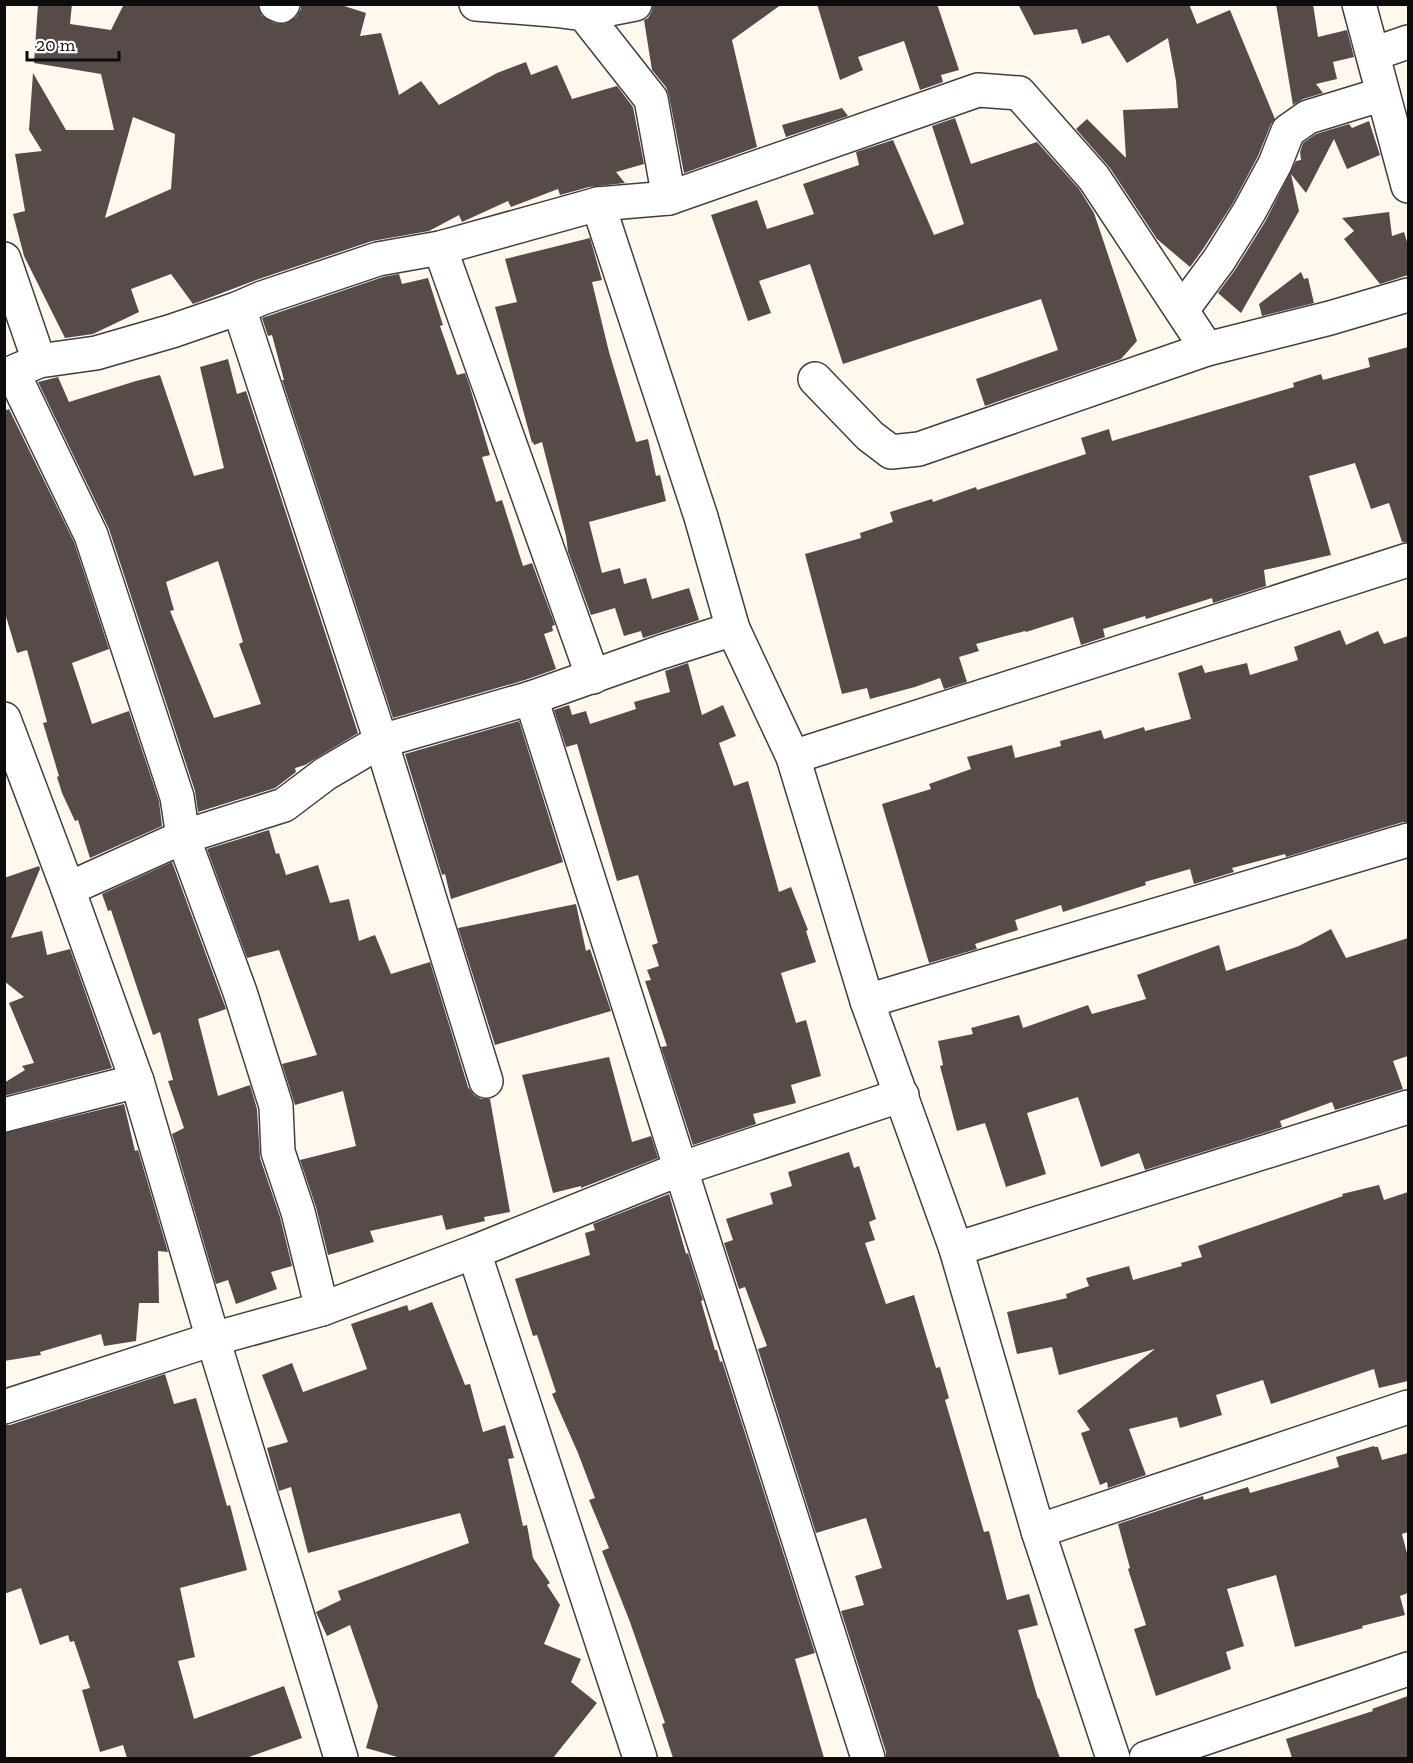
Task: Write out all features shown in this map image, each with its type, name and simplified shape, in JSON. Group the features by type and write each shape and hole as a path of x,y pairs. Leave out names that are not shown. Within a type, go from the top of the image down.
{"street":[{"path":"276,4 281,6 283,4"},
{"path":"476,4 563,10 635,4"},
{"path":"1359,4 1408,186"},
{"path":"563,10 651,99 669,198"},
{"path":"1373,54 1408,42"},
{"path":"19,370 96,353 172,331 378,259 440,248 598,204 669,198 978,90 1019,93 1094,178 1207,349"},
{"path":"1182,310 1219,260 1249,212 1275,164 1288,131 1308,117 1383,94"},
{"path":"598,204 701,517 734,629 793,757 867,1001 956,1249 1038,1531 1113,1758"},
{"path":"440,248 593,677"},
{"path":"4,259 19,370 91,535 177,797 183,837 240,992 276,1106 278,1152 298,1212 322,1309"},
{"path":"815,379 870,436 891,452 919,448 1207,349 1330,318 1408,295"},
{"path":"239,308 381,741 486,1081"},
{"path":"793,757 1408,560"},
{"path":"68,889 183,837 284,805 326,774 381,741 531,698 734,629"},
{"path":"531,698 868,1758"},
{"path":"4,719 137,1081 213,1339 342,1758"},
{"path":"867,1001 1408,840"},
{"path":"4,1115 137,1081"},
{"path":"4,1407 213,1339 322,1309 680,1169 902,1095"},
{"path":"956,1249 1408,1107"},
{"path":"474,1251 640,1758"},
{"path":"1038,1531 1408,1407"},
{"path":"1146,1758 1408,1670"}],"building":[{"path":"38,4 72,4 70,24 111,30 124,4 258,4 262,16 274,23 284,24 296,17 301,4 338,4 366,13 360,36 381,33 399,95 421,81 439,105 497,73 526,62 531,75 557,65 572,99 617,86 633,107 644,164 616,172 625,183 589,187 560,195 558,189 511,207 508,201 462,222 459,215 429,231 372,241 193,304 171,274 131,289 139,312 93,334 65,338 24,256 13,214 25,211 15,154 42,151 29,130 33,73 66,130 114,130 101,74 34,63","holes":["133,117 175,134 171,189 105,218"]},
{"path":"653,4 782,4 732,40 757,147 684,173 669,96 666,87 652,70 644,20 652,11"},
{"path":"817,4 937,4 959,70 941,75 943,82 920,90 904,41 858,57 863,70 840,80"},
{"path":"1018,4 1189,4 1197,24 1230,10 1275,119 1233,203 1190,267 1157,239 1110,168 1076,129 1087,119 1126,158 1123,110 1178,108 1176,81 1168,38 1127,63 1109,35 1082,44 1077,29 1034,35"},
{"path":"1276,4 1313,4 1318,37 1347,30 1354,57 1333,62 1337,79 1316,84 1323,93 1303,99 1293,105"},
{"path":"842,108 848,116 786,137 782,125"},
{"path":"955,118 971,164 1037,142 1079,189 1094,213 1137,341 1121,359 985,406 976,379 1058,350 1041,299 843,364 810,264 759,281 771,313 748,321 711,215 757,200 767,229 814,214 803,184 859,165 856,152 893,140 934,235 964,224 932,126"},
{"path":"1369,121 1380,155 1347,169 1334,139 1306,193 1291,174 1299,211 1241,313 1218,293 1265,222 1296,161 1301,160 1300,152 1303,143 1316,134 1349,124 1352,128"},
{"path":"1389,212 1392,236 1404,232 1408,245 1408,275 1380,284 1344,239 1354,231 1342,218"},
{"path":"590,238 602,280 592,282 609,352 636,442 648,439 656,476 660,475 666,501 589,522 602,573 620,568 624,584 646,578 652,599 689,588 699,620 643,638 641,631 624,636 615,608 591,615 568,552 542,442 534,445 532,443 495,307 517,302 505,259"},
{"path":"1301,272 1304,279 1308,278 1314,303 1262,316 1259,304"},
{"path":"399,274 402,284 428,278 443,325 440,326 457,375 465,373 469,384 490,455 482,457 496,502 502,500 523,566 532,563 555,625 552,626 553,631 544,634 556,669 393,718 282,380 284,380 272,335 268,336 262,318 383,277"},
{"path":"1408,347 1408,542 1402,542 1389,503 1371,509 1355,463 1309,476 1331,555 1264,570 1266,586 1213,603 1212,598 1146,619 1145,616 1103,629 1105,637 1081,645 1073,617 1026,632 976,644 979,651 959,657 967,682 944,689 940,678 870,699 867,688 842,694 805,554 861,538 860,533 893,522 890,512 932,499 933,502 976,487 977,490 1086,454 1081,438 1109,429 1112,441 1294,387 1293,383 1321,374 1323,380 1370,367 1368,358"},
{"path":"228,359 237,394 246,391 358,733 305,765 295,768 296,772 275,788 198,812 195,791 109,529 38,382 58,377 69,402 160,375 194,476 224,468 200,367","holes":["218,561 243,642 239,644 261,704 214,718 170,611 174,610 166,582"]},
{"path":"9,409 74,542 109,649 72,663 92,724 129,711 159,801 162,826 90,858 78,820 75,821 57,777 59,776 43,723 47,722 27,650 17,653 4,610 4,411"},
{"path":"1340,630 1346,645 1378,631 1384,644 1408,636 1408,822 1286,857 1285,854 1232,868 1234,872 1194,884 1190,869 1145,882 1146,885 1063,912 1061,905 1015,920 1018,930 975,944 977,949 929,963 882,804 931,789 929,784 971,769 967,757 1012,745 1015,758 1061,746 1060,741 1101,730 1104,739 1144,727 1145,731 1191,719 1178,673 1202,665 1205,673 1247,663 1250,675 1298,660 1294,647"},
{"path":"688,663 702,715 723,705 736,736 719,743 734,786 748,781 779,892 791,887 808,930 806,931 816,962 781,973 796,1023 806,1020 821,1076 791,1085 796,1103 753,1114 756,1124 693,1145 661,1047 667,1046 645,981 651,980 647,970 659,966 652,945 658,943 638,875 617,881 577,744 566,747 554,710 569,705 572,715 586,711 590,724 636,709 634,702 670,692 665,671"},
{"path":"519,721 563,862 451,899 445,874 442,875 405,754"},
{"path":"269,830 276,854 279,853 286,875 318,865 330,903 349,899 359,941 375,935 391,974 430,962 468,1087 474,1095 481,1099 490,1099 510,1212 484,1217 485,1221 446,1230 442,1215 370,1231 374,1242 328,1255 316,1207 300,1160 356,1146 343,1091 295,1105 282,1064 317,1055 279,950 247,958 207,849"},
{"path":"172,862 226,1009 198,1019 218,1096 250,1085 257,1109 260,1158 280,1217 292,1266 271,1272 277,1289 236,1304 228,1280 216,1284 172,1134 184,1128 168,1081 173,1080 160,1032 153,1035 111,910 108,911 102,894"},
{"path":"39,866 40,869 11,938 42,931 47,955 70,949 112,1068 4,1096 4,1083 25,1070 22,1066 34,1063 9,1003 24,997 4,981 4,878"},
{"path":"576,904 586,951 590,949 611,1011 495,1045 458,928"},
{"path":"1331,929 1346,958 1408,938 1408,1056 1393,1061 1403,1089 1335,1110 1332,1102 1280,1121 1282,1127 1145,1170 1139,1153 1101,1167 1078,1097 1027,1113 1046,1174 1006,1187 985,1123 957,1131 940,1066 943,1065 938,1041 973,1034 971,1028 1019,1015 1023,1028 1088,1005 1092,1014 1146,999 1137,975 1219,945 1226,971 1299,946"},
{"path":"609,1057 632,1142 651,1136 658,1158 581,1188 581,1186 553,1193 522,1075"},
{"path":"124,1104 135,1151 138,1150 168,1252 158,1251 159,1303 139,1303 136,1341 104,1346 101,1334 40,1352 41,1355 4,1361 4,1133"},
{"path":"849,1152 854,1168 859,1166 876,1219 869,1222 875,1240 865,1243 886,1304 914,1295 936,1368 940,1367 949,1398 945,1400 984,1532 989,1531 1007,1600 1029,1594 1038,1625 1018,1630 1038,1699 1060,1758 886,1758 841,1611 864,1605 855,1576 882,1568 866,1518 816,1533 758,1349 767,1346 745,1287 739,1289 724,1243 733,1240 726,1219 773,1204 770,1193 792,1186 788,1172"},
{"path":"1379,1185 1384,1200 1408,1192 1408,1381 1379,1388 1374,1369 1271,1404 1263,1380 1216,1395 1222,1415 1180,1428 1177,1417 1129,1429 1146,1475 1108,1488 1107,1482 1100,1485 1081,1433 1090,1430 1077,1411 1155,1349 1059,1375 1052,1347 1017,1354 1007,1312 1067,1298 1066,1294 1089,1286 1086,1278 1129,1266 1133,1280 1182,1266 1181,1263 1202,1257 1198,1246 1343,1196 1342,1194"},
{"path":"669,1194 686,1254 688,1253 703,1300 701,1301 715,1350 717,1350 720,1362 722,1361 815,1653 795,1659 824,1758 673,1758 662,1724 665,1723 630,1622 602,1551 609,1548 589,1500 595,1498 552,1394 556,1392 537,1335 533,1336 515,1279 590,1255 585,1233 595,1230 593,1224"},
{"path":"432,1302 465,1385 470,1384 483,1432 505,1425 514,1458 508,1459 523,1526 527,1525 533,1558 550,1583 547,1585 560,1605 544,1644 581,1659 571,1682 597,1703 553,1758 401,1758 366,1748 378,1706 350,1625 327,1636 316,1612 341,1600 338,1591 469,1543 460,1513 308,1553 291,1487 279,1491 267,1448 288,1442 262,1375 292,1363 303,1392 367,1369 351,1324 407,1305 409,1311"},
{"path":"165,1374 174,1404 196,1398 227,1506 230,1505 247,1570 180,1588 195,1657 178,1661 194,1719 284,1686 302,1738 246,1758 127,1758 123,1745 100,1752 82,1690 90,1688 74,1641 70,1642 68,1635 40,1645 21,1588 4,1594 4,1425 10,1425"},
{"path":"1374,1446 1378,1447 1382,1460 1408,1453 1408,1532 1402,1534 1408,1557 1408,1593 1400,1596 1405,1615 1295,1647 1276,1575 1227,1589 1244,1646 1226,1652 1231,1669 1156,1696 1134,1629 1146,1625 1128,1569 1130,1568 1118,1524 1203,1496 1204,1500 1248,1487 1250,1493 1339,1467 1336,1457"},
{"path":"1408,1696 1408,1758 1292,1758 1286,1739 1373,1711 1372,1709"}]}
